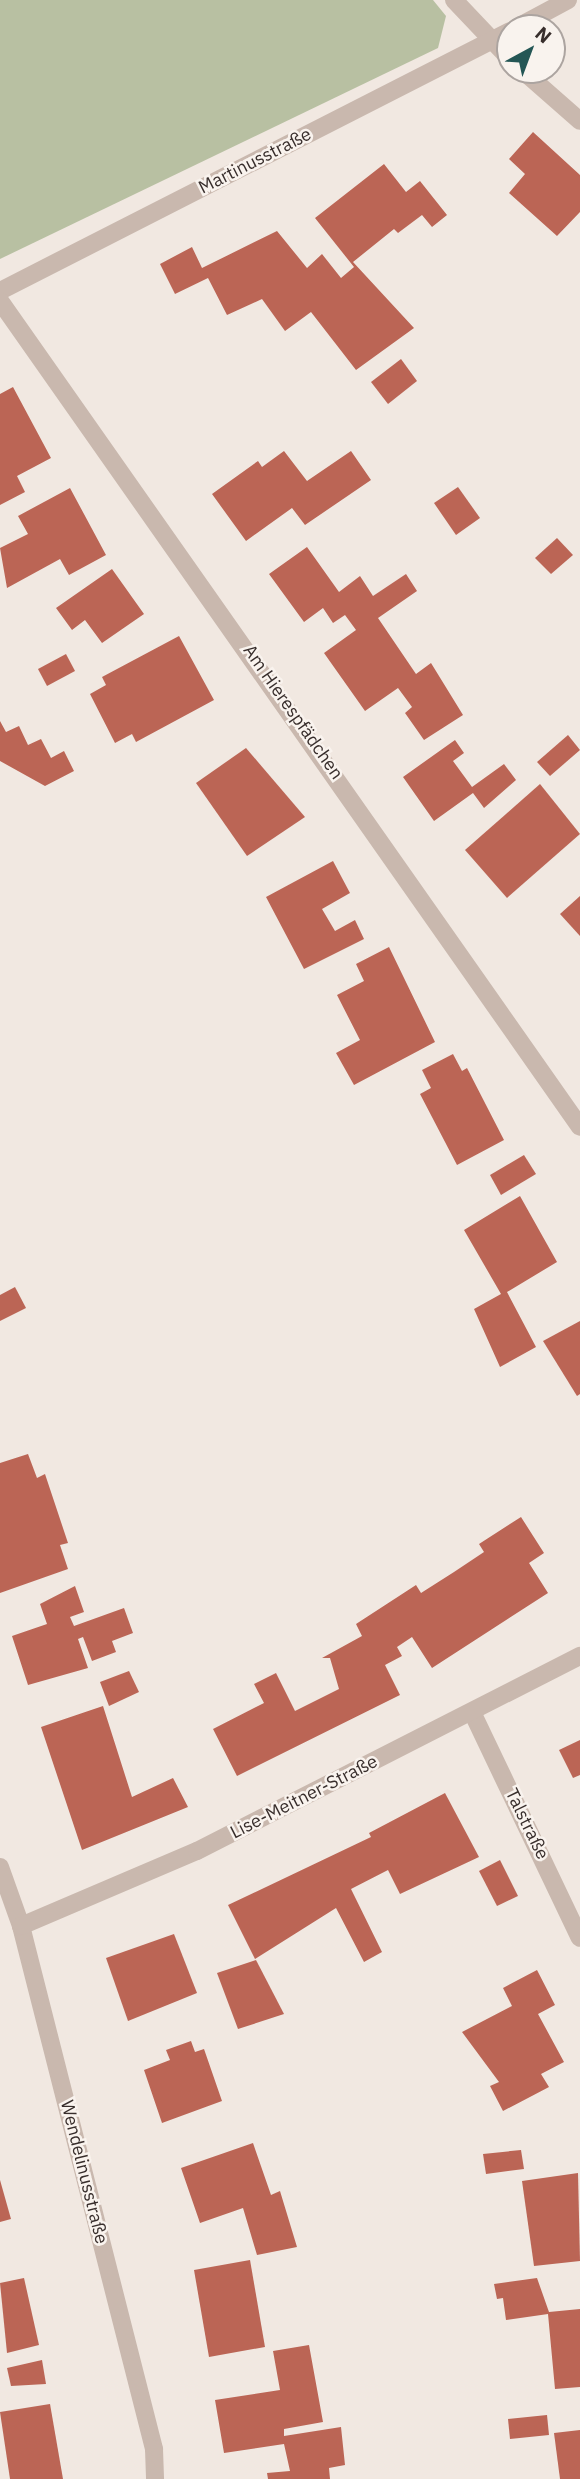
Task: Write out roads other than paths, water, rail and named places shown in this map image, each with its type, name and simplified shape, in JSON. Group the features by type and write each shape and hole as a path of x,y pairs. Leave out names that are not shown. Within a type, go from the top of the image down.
{"street":[{"path":"454,0 496,47"},
{"path":"542,14 568,0"},
{"name":"Martinusstraße","path":"0,291 496,39"},
{"path":"538,84 580,121"},
{"name":"Am Hierespfädchen","path":"0,301 580,1127"},
{"name":"Lise-Meitner-Straße","path":"21,1926 197,1851 580,1656"},
{"name":"Talstraße","path":"472,1712 580,1938"},
{"name":"Wendelinusstraße","path":"0,1867 21,1926 154,2449 155,2479"}]}
